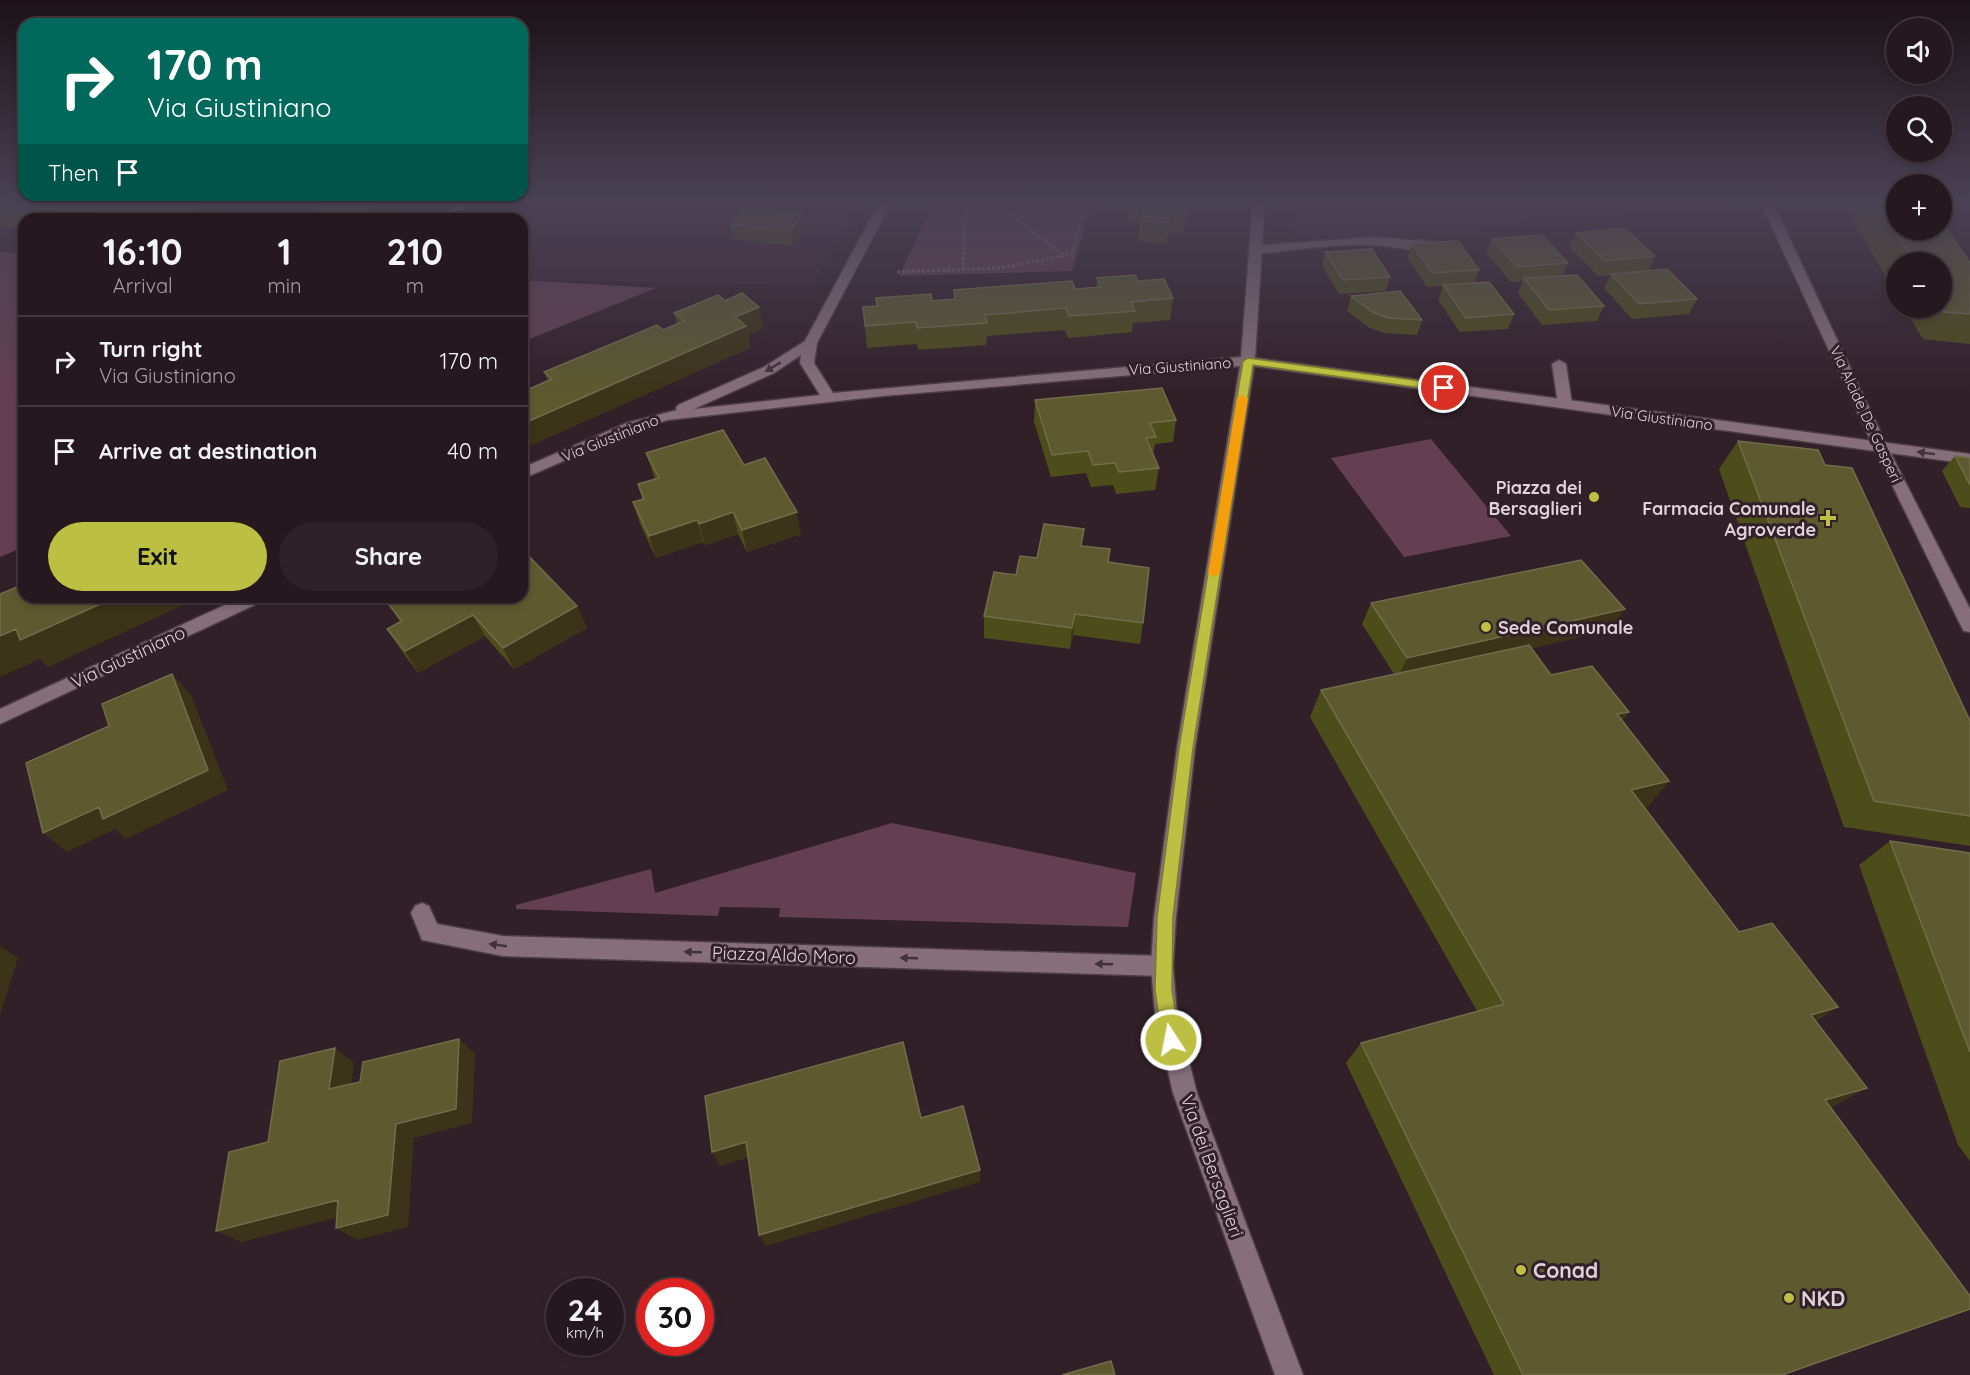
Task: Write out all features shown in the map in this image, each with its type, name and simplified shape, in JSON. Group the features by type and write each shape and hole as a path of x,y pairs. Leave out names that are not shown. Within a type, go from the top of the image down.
{"street":[{"path":"829,398 807,363 810,343 852,265"},
{"name":"Via dei Bersaglieri","path":"1253,265 1248,361 1186,748 1165,917 1162,966 1166,1014 1185,1093 1289,1375"},
{"name":"Via Alcide De Gasperi","path":"1796,265 1881,448 1970,626"},
{"path":"667,416 769,370 810,343"},
{"name":"Via Giustiniano","path":"528,471 632,426 667,416 829,398 1248,361 1970,459"},
{"path":"1559,364 1565,404"},
{"name":"Via Giustiniano","path":"0,717 243,603"},
{"name":"Piazza Aldo Moro","path":"422,913 430,933 503,946 1162,966"}],"path":[{"path":"963,265 963,270"},
{"path":"897,272 963,270 1010,265"}],"shaded area":[{"path":"0,265 18,265 18,550 0,557"},
{"path":"528,265 823,265 812,285 528,280"},
{"path":"904,265 1074,265 1072,271 899,276"},
{"path":"528,280 656,288 528,340"},
{"path":"1431,439 1511,536 1404,557 1331,458"},
{"path":"892,823 1136,873 1128,927 779,917 780,908 720,907 718,916 516,909 516,905 651,869 655,893"}],"building":[{"path":"1333,265 1382,265 1390,277 1343,280"},
{"path":"1427,265 1476,265 1479,270 1432,273"},
{"path":"1515,265 1540,265 1517,267"},
{"path":"1952,265 1970,265 1970,314 1952,313"},
{"path":"1667,269 1697,299 1639,304 1611,274"},
{"path":"1135,275 1138,281 1164,279 1173,298 1131,302 1135,311 1069,316 1066,308 985,315 987,323 917,328 916,322 865,326 863,307 877,306 876,298 931,294 932,301 955,299 954,290 1072,281 1075,289 1101,287 1097,278"},
{"path":"1577,275 1604,306 1549,310 1524,278"},
{"path":"1489,282 1514,314 1466,318 1443,285"},
{"path":"1400,291 1422,320 1389,318 1374,313 1351,296"},
{"path":"742,293 759,307 735,317 746,326 528,421 528,389 552,379 544,372 657,325 663,330 684,321 674,313 718,295 725,301"},
{"path":"1162,388 1176,420 1150,423 1156,437 1146,438 1159,468 1119,472 1115,463 1093,465 1088,451 1052,455 1035,400"},
{"path":"723,430 744,465 765,458 797,512 742,530 733,512 699,524 697,520 649,536 633,502 644,499 638,484 659,478 646,453"},
{"path":"1738,441 1818,450 1825,465 1852,468 1970,721 1970,816 1874,801"},
{"path":"1955,456 1970,458 1970,485"},
{"path":"1044,524 1084,529 1081,546 1110,549 1108,562 1149,568 1143,623 1075,614 1072,628 984,616 994,572 1016,575 1020,556 1037,558"},
{"path":"528,555 577,606 503,648 473,615 405,651 387,629 402,621 389,605 393,603 528,603"},
{"name":"Sede Comunale","path":"1581,560 1625,609 1407,658 1371,603"},
{"path":"18,586 18,603 103,603 20,640 16,629 0,636 0,594"},
{"path":"1529,645 1551,675 1592,666 1629,712 1617,714 1669,781 1631,790 1739,932 1772,923 1838,1007 1811,1015 1867,1088 1825,1100 1970,1296 1970,1309 1782,1375 1523,1375 1361,1043 1504,1004 1321,690"},
{"path":"172,674 208,770 103,819 99,807 43,833 26,763 109,726 102,704"},
{"path":"1890,841 1970,853 1970,1052"},
{"path":"459,1039 456,1109 396,1124 388,1215 336,1228 338,1200 216,1231 229,1152 268,1142 280,1061 335,1048 329,1089 360,1082 363,1062"},
{"path":"903,1042 921,1118 963,1106 980,1170 759,1235 746,1142 712,1152 705,1096"},
{"path":"1111,1361 1115,1375 1062,1375"}],"slow traffic":[{"path":"1214,573 1242,398"}],"place":[{"name":"Piazza dei Bersaglieri","path":"1594,497"},
{"name":"Farmacia Comunale Agroverde","path":"1828,518"},
{"name":"Sede Comunale","path":"1486,627"},
{"name":"Conad","path":"1521,1270"},
{"name":"NKD","path":"1789,1298"}],"route":[{"path":"1171,1040 1163,990 1165,917 1186,748 1248,361 1444,388"}]}
